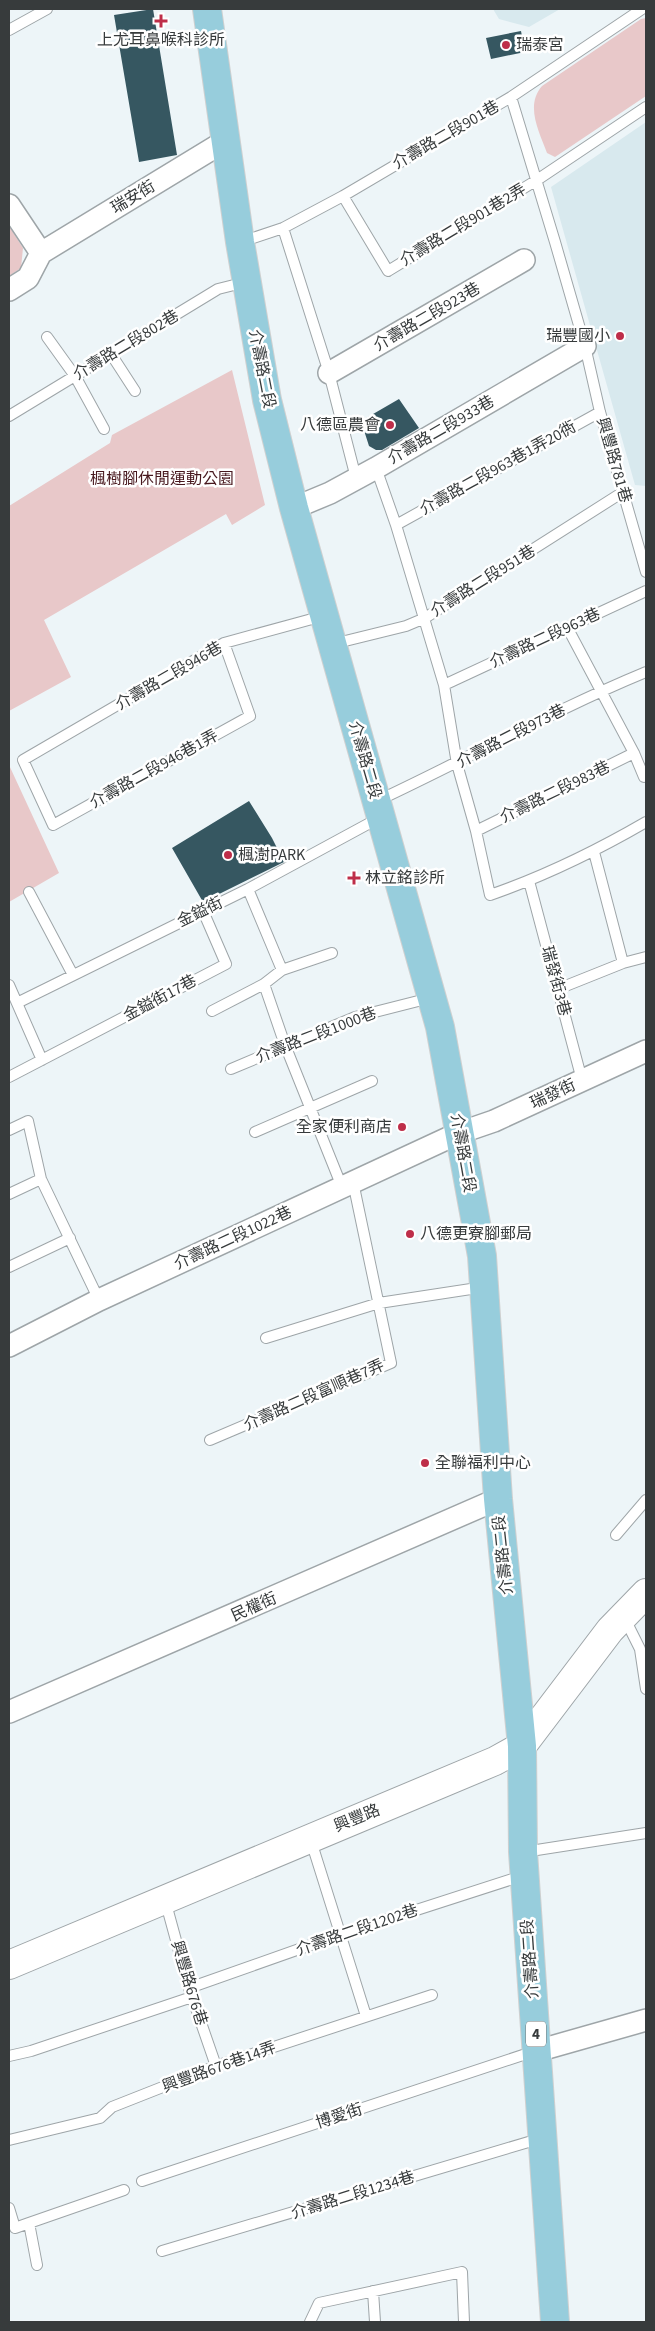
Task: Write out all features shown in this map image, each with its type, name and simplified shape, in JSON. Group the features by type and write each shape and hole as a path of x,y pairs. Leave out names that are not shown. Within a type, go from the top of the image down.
{"main road":[{"name":"介壽路二段","path":"207,9 246,282 267,400 294,508 440,1027 482,1256 498,1500 522,1746 524,1864 555,2322"},
{"name":"興豐路","path":"9,1965 310,1837 487,1765 522,1746 610,1630 646,1593"}],"street":[{"name":"瑞安街","path":"41,253 226,141"},
{"path":"9,205 41,253 28,278 9,290"},
{"name":"介壽路二段923巷","path":"329,373 524,260"},
{"name":"介壽路二段933巷","path":"294,508 330,493 376,468 585,346"},
{"name":"瑞發街","path":"459,1133 494,1121 646,1051"},
{"name":"介壽路二段1022巷","path":"9,1346 99,1300 459,1133"},
{"name":"民權街","path":"9,1712 498,1500"},
{"path":"537,2051 646,2020"}],"lane":[{"path":"9,30 47,9"},
{"name":"介壽路二段901巷","path":"240,242 283,228 343,196 511,97 642,9"},
{"name":"興豐路781巷","path":"511,97 585,346 600,412 646,572"},
{"path":"537,180 646,107"},
{"name":"介壽路二段901巷2弄","path":"343,196 388,271 537,180"},
{"path":"283,228 329,373 356,478"},
{"name":"介壽路二段802巷","path":"9,416 218,289 246,282"},
{"path":"47,337 75,376 104,430"},
{"path":"111,354 135,391"},
{"name":"介壽路二段963巷1弄20衖","path":"396,525 600,412"},
{"path":"376,468 396,525 444,685 457,764 476,831 490,896 594,852 646,822"},
{"name":"介壽路二段951巷","path":"332,644 406,626 425,618 623,492"},
{"name":"介壽路二段963巷","path":"444,685 646,591"},
{"name":"介壽路二段946巷","path":"23,760 224,644 324,616"},
{"path":"567,627 634,753 644,776"},
{"name":"介壽路二段946巷1弄","path":"23,760 53,825 250,716 224,644"},
{"name":"介壽路二段973巷","path":"378,809 457,764 600,691 646,672"},
{"name":"介壽路二段983巷","path":"476,831 634,753"},
{"name":"金鎰街","path":"17,1003 248,889 378,809"},
{"path":"594,852 623,963"},
{"name":"瑞發街3巷","path":"529,881 582,1080"},
{"path":"248,889 282,970"},
{"path":"29,892 73,975"},
{"name":"金鎰街17巷","path":"42,1060 226,964 203,911"},
{"path":"212,1011 264,984 282,970 332,953"},
{"path":"558,989 623,963 646,957"},
{"path":"264,984 285,1045 310,1107 348,1185 378,1303"},
{"path":"9,985 42,1060 9,1077"},
{"name":"介壽路二段1000巷","path":"231,1069 355,1017 432,998"},
{"path":"255,1132 372,1081"},
{"path":"9,1130 28,1121 41,1179 99,1300"},
{"path":"9,1194 41,1179"},
{"path":"9,1267 70,1238"},
{"path":"266,1338 378,1303 484,1287"},
{"name":"介壽路二段富順巷7弄","path":"210,1440 391,1363 378,1303"},
{"path":"616,1535 646,1500"},
{"path":"624,1616 640,1649 646,1689"},
{"name":"介壽路二段1202巷","path":"9,2056 31,2051 191,1993 524,1864 646,1832"},
{"path":"310,1837 339,1935 366,2016"},
{"name":"興豐路676巷","path":"165,1899 191,1993 216,2066"},
{"name":"興豐路676巷14弄","path":"9,2140 100,2118 112,2107 216,2066 432,1995"},
{"name":"博愛街","path":"142,2181 537,2051"},
{"name":"介壽路二段1234巷","path":"162,2252 544,2138"},
{"path":"9,2208 15,2228 124,2190"},
{"path":"29,2223 38,2265"},
{"path":"310,2322 319,2303 462,2272 464,2322"},
{"path":"373,2291 375,2322"}],"shaded area":[{"path":"493,9 560,9 529,27 499,19"},
{"name":"瑞豐國小","path":"646,122 646,486 635,485 551,187"}],"green space":[{"path":"646,18 646,96 555,157 547,153 537,127 534,110 534,102 542,86 641,19"},
{"path":"9,226 23,248 21,268 9,276"},
{"name":"楓樹腳休閒運動公園","path":"232,370 265,505 232,525 226,514 44,620 71,677 9,711 9,506 110,443 112,435"},
{"path":"9,765 59,873 9,902"}],"building":[{"path":"153,9 177,155 139,162 114,15"},
{"name":"瑞泰宮","path":"521,31 525,52 491,59 486,38"},
{"name":"八德區農會","path":"399,399 419,428 382,450 376,450 369,446 361,421"},
{"name":"楓澍PARK","path":"249,801 272,838 284,862 203,902 172,848"}],"place":[{"name":"上尤耳鼻喉科診所","path":"161,21"},
{"name":"瑞泰宮","path":"506,45"},
{"name":"瑞豐國小","path":"620,336"},
{"name":"八德區農會","path":"390,425"},
{"name":"楓澍PARK","path":"228,855"},
{"name":"林立銘診所","path":"354,878"},
{"name":"全家便利商店","path":"402,1127"},
{"name":"八德更寮腳郵局","path":"410,1234"},
{"name":"全聯福利中心","path":"425,1463"}]}
